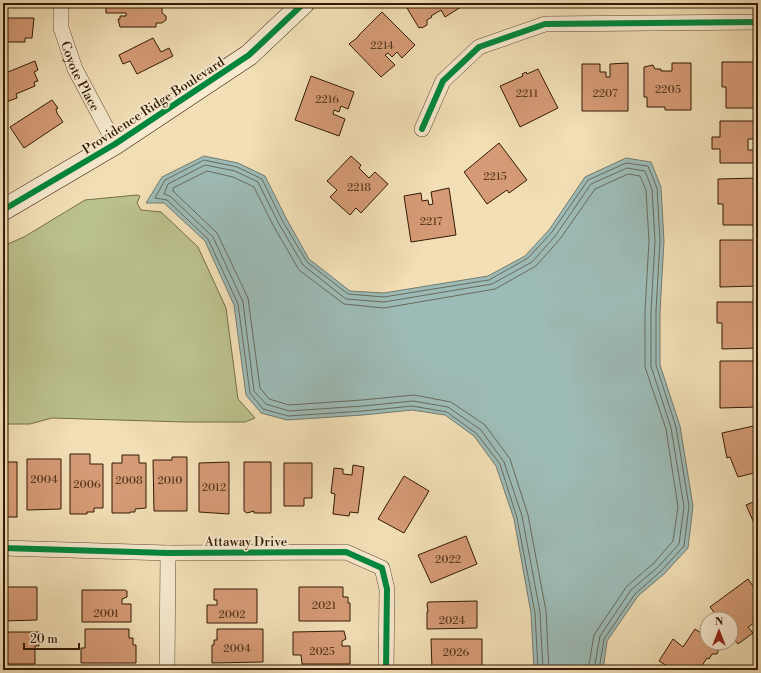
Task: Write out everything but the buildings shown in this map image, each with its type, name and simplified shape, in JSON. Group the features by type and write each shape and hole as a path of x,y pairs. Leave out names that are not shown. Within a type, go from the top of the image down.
{"street":[{"name":"Coyote Place","path":"61,3 61,28 75,69 115,144"},
{"name":"Providence Ridge Boulevard","path":"3,210 115,144 249,55 304,3"},
{"path":"422,129 443,81 479,46 545,24 758,22"},
{"name":"Attaway Drive","path":"3,548 168,553 346,552 382,568 387,589 386,670"},
{"path":"167,670 168,553"}],"green space":[{"path":"137,195 140,196 137,203 141,210 161,212 198,247 226,308 238,399 255,418 245,422 184,422 52,418 30,424 3,424 3,246 24,237 85,200"}],"water":[{"path":"204,156 238,163 265,176 309,259 350,291 384,293 488,276 525,256 549,230 585,177 626,158 651,162 661,187 664,241 660,312 660,365 680,426 693,506 688,548 664,574 638,596 607,641 603,670 534,670 531,613 514,519 496,466 474,436 445,415 412,410 287,420 261,413 246,395 234,305 205,241 164,203 146,203 162,177"}],"cycle path":[{"path":"3,210 115,144 249,55 304,3"},
{"path":"422,129 443,81 479,47 545,24 758,22"},
{"path":"3,548 168,553 346,552 382,568 387,589 386,670"}]}
